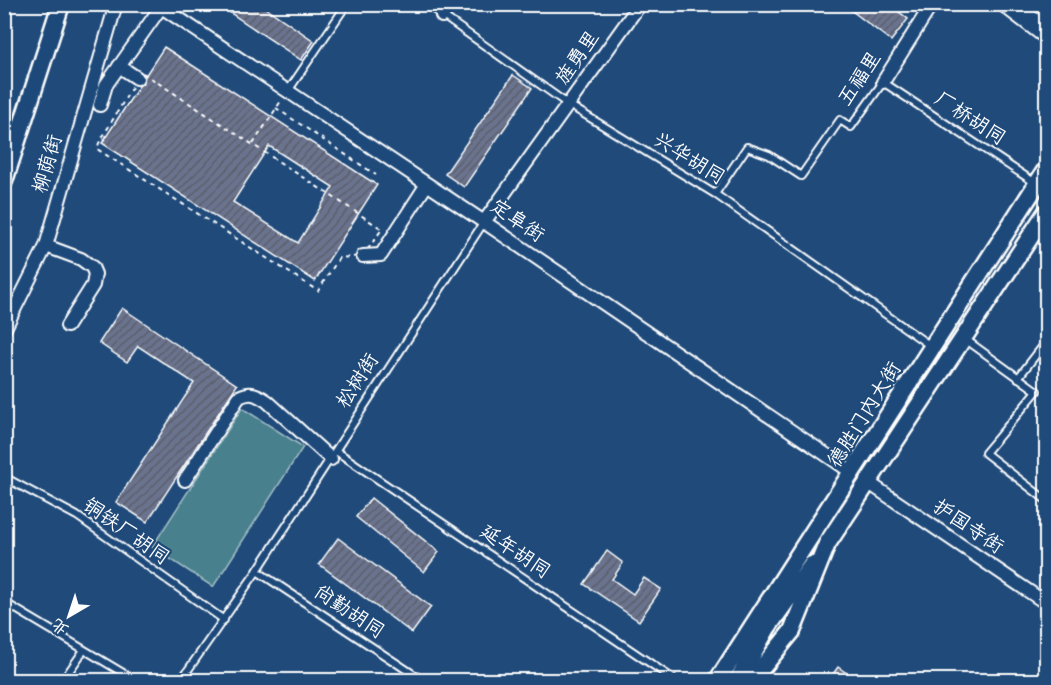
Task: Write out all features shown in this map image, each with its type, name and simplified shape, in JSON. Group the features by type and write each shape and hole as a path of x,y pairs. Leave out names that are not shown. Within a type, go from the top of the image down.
{"main road":[{"name":"柳荫街","path":"4,181 61,4"},
{"path":"1008,4 1047,33"},
{"name":"德胜门内大街","path":"738,681 820,539 853,473 1042,177"},
{"name":"德胜门内大街","path":"718,681 820,539 868,483 962,337 1047,213"},
{"path":"881,429 897,440"},
{"path":"853,473 868,483"},
{"name":"德胜门内大街","path":"752,681 792,631 820,539"}],"street":[{"name":"柳荫街","path":"4,330 46,246 116,4"},
{"path":"442,16 450,4"},
{"name":"旌勇里","path":"569,105 640,4"},
{"name":"五福里","path":"883,82 932,4"},
{"path":"100,105 106,85 159,6"},
{"name":"定阜街","path":"159,6 484,222 853,473"},
{"path":"119,66 137,78"},
{"name":"松树街","path":"484,222 569,105"},
{"path":"363,256 381,255 427,184"},
{"path":"46,246 81,259 92,267 95,273 93,285 67,326"},
{"path":"185,480 239,397 247,393 255,393 267,401 333,455"},
{"name":"护国寺街","path":"868,483 1047,603"}],"lane":[{"path":"287,91 347,4"},
{"name":"兴华胡同","path":"426,4 569,105 715,194 932,347"},
{"name":"厂桥胡同","path":"883,82 1042,177"},
{"name":"五福里","path":"715,194 747,147 769,155 801,176 840,120 851,127 883,82"},
{"name":"松树街","path":"181,681 257,571 484,222"},
{"path":"962,337 1037,391 985,453 1047,500"},
{"path":"1018,378 1047,342"},
{"name":"延年胡同","path":"333,455 675,681"},
{"name":"铜铁厂胡同","path":"4,477 77,516 224,620"},
{"name":"尚勤胡同","path":"257,571 422,681"},
{"path":"4,602 135,681"},
{"path":"63,681 84,650"}],"path":[{"path":"142,73 382,229 363,256 339,258 318,291 97,149 137,78 142,73"},
{"path":"252,145 287,91"},
{"path":"276,108 376,175"}],"green space":[{"path":"242,408 303,447 213,587 152,547"}],"building":[{"path":"217,4 260,4 314,41 301,60"},
{"path":"843,4 889,4 908,19 891,41"},
{"path":"164,47 377,185 315,281 102,143 139,86 144,82 145,76","holes":["269,146 333,187 298,243 233,202"]},
{"path":"513,75 532,88 464,187 445,174"},
{"path":"122,308 237,385 147,522 116,502 194,383 138,346 127,362 99,343"},
{"path":"371,498 439,552 424,572 356,517"},
{"path":"338,538 431,607 412,633 319,564"},
{"path":"607,551 623,563 612,579 633,594 644,578 661,589 639,621 584,584"},
{"path":"838,667 858,681 828,681"}]}
